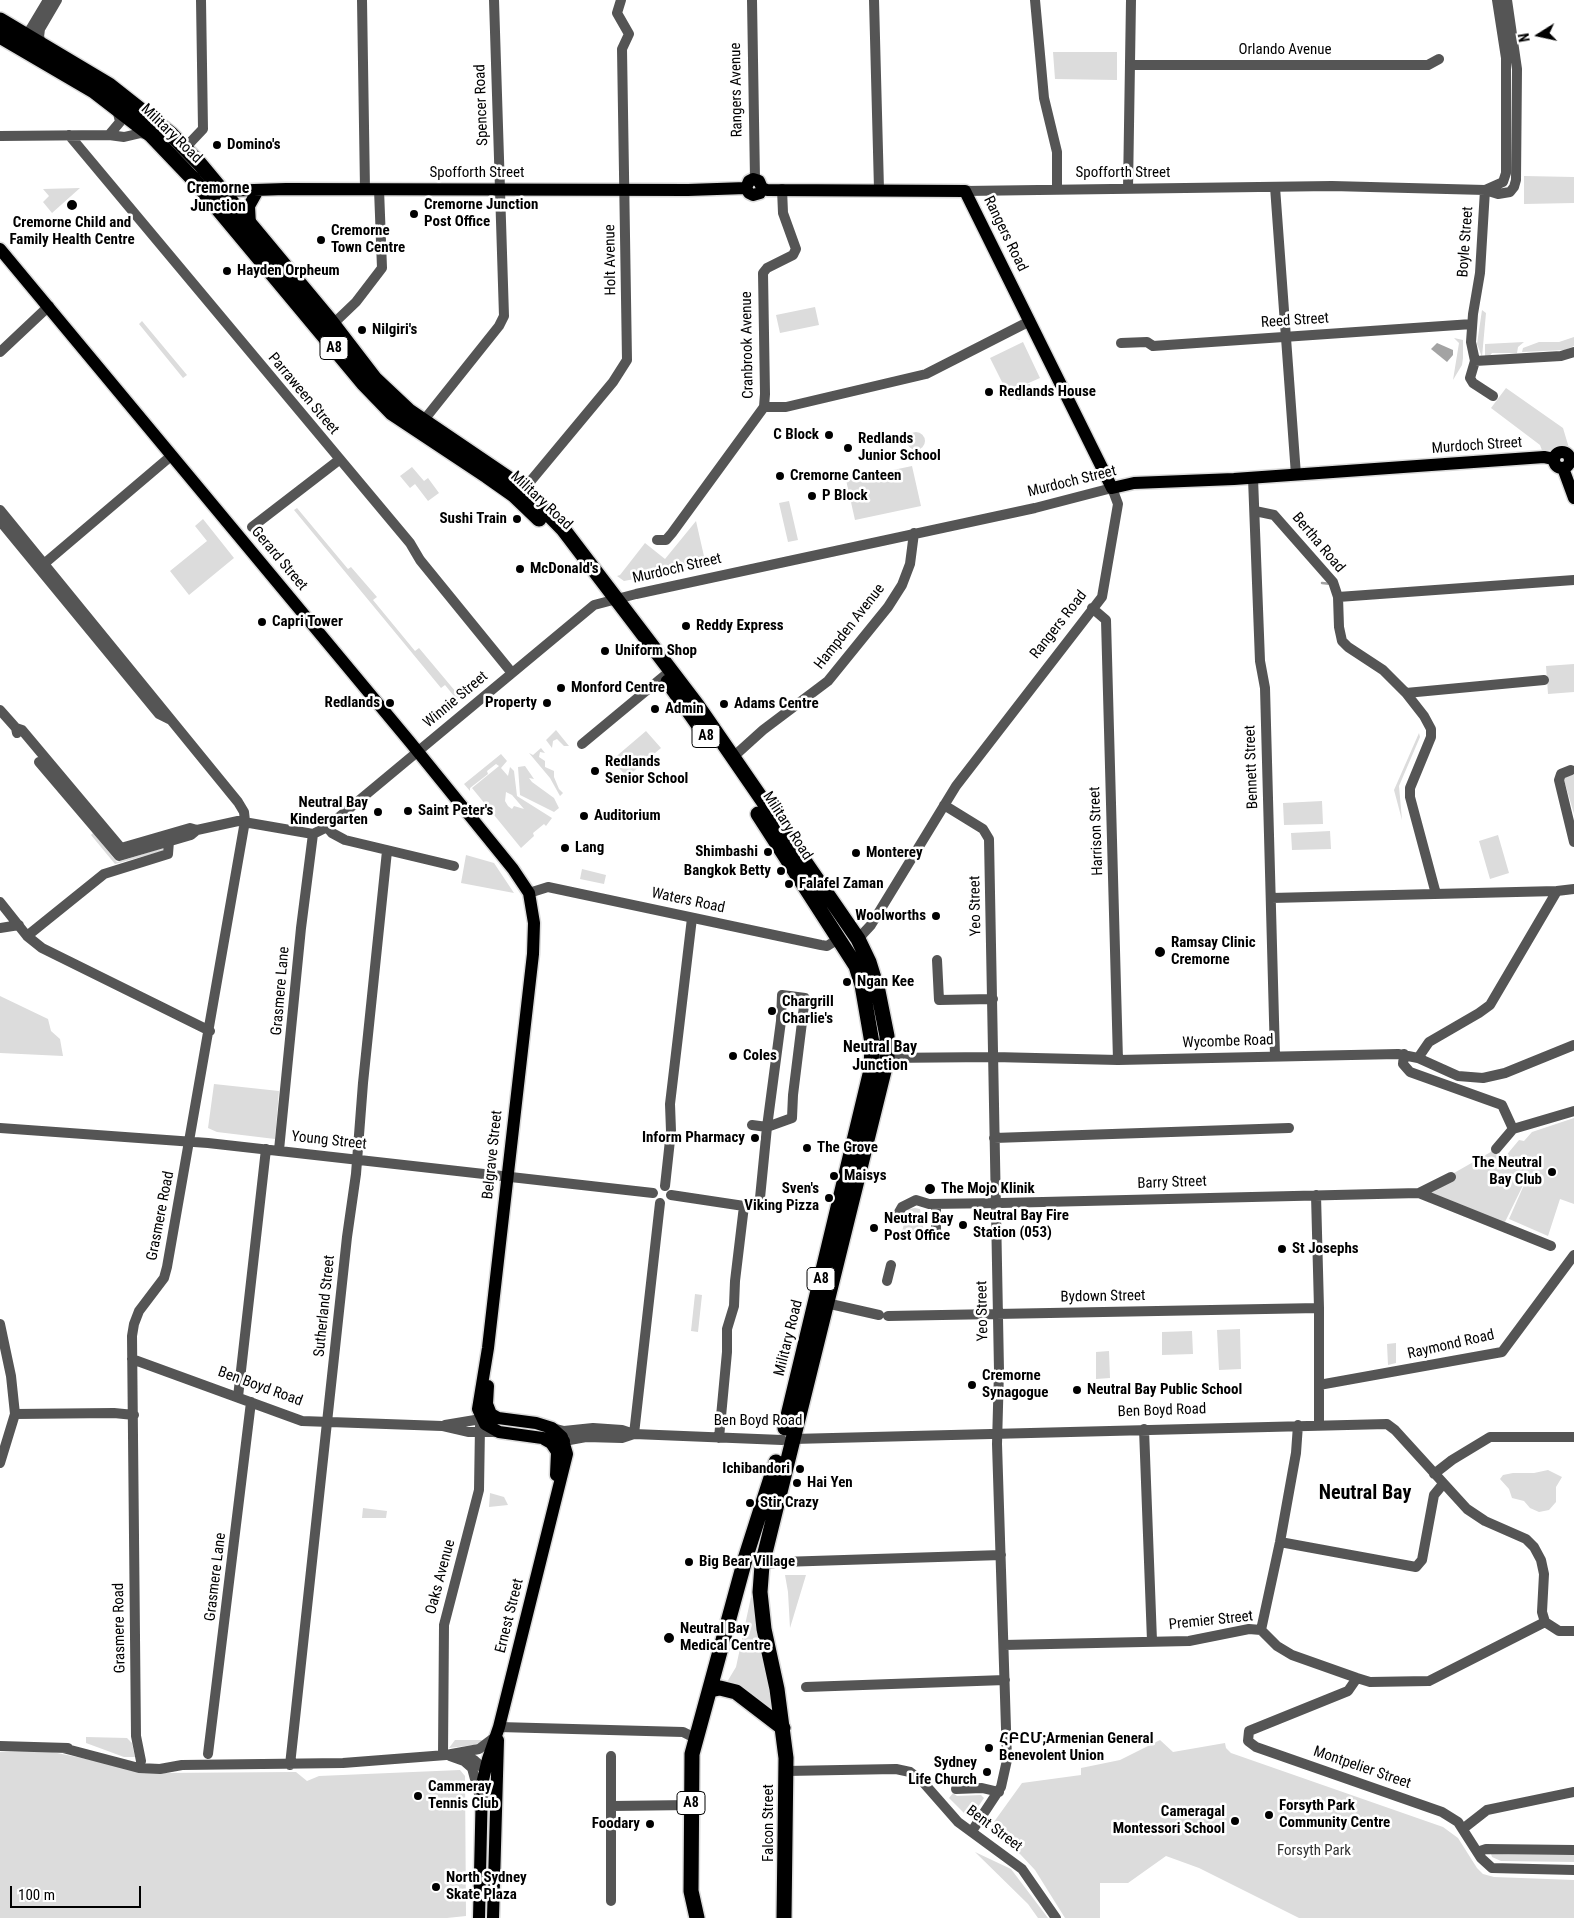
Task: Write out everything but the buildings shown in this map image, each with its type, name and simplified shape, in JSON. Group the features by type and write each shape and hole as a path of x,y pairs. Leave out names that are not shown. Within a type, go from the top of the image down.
{"highway":[{"name":"Military Road","path":"0,20 23,42 117,108 151,135 250,226 333,324 375,379 392,396 524,489 562,529 723,760 840,938 859,974 880,1058 826,1303 787,1439 730,1613 695,1741 692,1759 691,1806 691,1891 693,1916"},
{"name":"Military Road","path":"0,36 42,45 109,85 144,111 185,148 216,195 363,383 392,413 487,476 524,504 562,544 612,600 697,705 858,939 871,966 887,1036 787,1439 762,1565 760,1592 764,1629 783,1728"},
{"path":"730,1613 743,1594 748,1579 762,1565"},
{"path":"710,1690 720,1688 736,1692 783,1728"},
{"name":"Falcon Street","path":"783,1728 786,1771 784,1918"},
{"path":"780,1918 784,1902"}],"main road":[{"name":"Spofforth Street","path":"216,195 258,190 625,190 754,185 768,190 965,191"},
{"path":"250,226 248,206 258,190"},
{"name":"Rangers Road","path":"965,191 1112,488"},
{"name":"Gerard Street","path":"0,249 418,752 514,869 529,893"},
{"name":"Murdoch Street","path":"1112,488 1134,483 1253,478 1544,458 1565,461"},
{"path":"1565,461 1574,498"},
{"name":"Belgrave Street","path":"479,1416 534,938 529,893"},
{"path":"488,1348 487,1407 493,1416 502,1418"},
{"name":"Ben Boyd Road","path":"479,1416 536,1423 552,1428"},
{"name":"Ben Boyd Road","path":"479,1416 490,1427 502,1432 564,1441"},
{"path":"552,1428 564,1441"},
{"name":"Ernest Street","path":"539,1438 551,1443 558,1455 551,1512"},
{"name":"Ernest Street","path":"478,1918 480,1801 486,1770 551,1512 566,1460 564,1441"},
{"name":"Ernest Street","path":"493,1918 497,1732"},
{"path":"486,1770 490,1784 494,1841"}],"street":[{"path":"23,42 48,0"},
{"path":"42,45 39,37 40,29 57,0"},
{"path":"185,148 203,129 202,0"},
{"path":"362,0 365,189"},
{"name":"Spencer Road","path":"424,420 499,326 504,316 494,0"},
{"name":"Holt Avenue","path":"524,489 613,382 627,360 622,49 629,34 617,13 621,0"},
{"name":"Rangers Avenue","path":"752,0 754,185"},
{"path":"874,0 879,190"},
{"path":"1035,0 1044,98 1057,152 1057,189"},
{"path":"1128,189 1131,0"},
{"name":"Boyle Street","path":"1493,396 1472,383 1470,378 1475,361 1471,342 1472,324 1480,273 1485,190 1503,182 1506,173 1506,58 1497,0"},
{"name":"Spofforth Street","path":"965,191 1332,186 1485,190 1498,194 1510,192 1516,180 1517,69 1507,0"},
{"name":"Orlando Avenue","path":"1130,65 1428,65 1439,59"},
{"path":"109,135 120,122 117,108"},
{"path":"0,136 109,135 119,137 141,133 151,135"},
{"name":"Parraween Street","path":"69,135 410,543 420,560 512,672"},
{"path":"1275,187 1284,336 1296,474"},
{"path":"333,324 356,302 382,268 379,189"},
{"name":"Cranbrook Avenue","path":"657,540 666,540 672,533 764,407 766,394 763,273 767,268 792,254 796,249 784,213 782,189"},
{"path":"0,352 49,306"},
{"path":"764,407 786,407 926,374 1030,321"},
{"name":"Reed Street","path":"1121,344 1147,342 1153,346 1472,324"},
{"path":"1475,361 1561,356 1574,352"},
{"path":"45,563 171,456"},
{"path":"252,527 339,460"},
{"name":"Bennett Street","path":"1253,478 1260,661 1265,688 1275,1056"},
{"name":"Murdoch Street","path":"612,600 1035,508 1112,488"},
{"name":"Rangers Road","path":"858,939 871,925 956,786 1092,608 1104,589 1118,504 1112,488"},
{"path":"0,510 238,802 244,812 245,821"},
{"name":"Bertha Road","path":"1255,511 1274,515 1333,582 1338,596 1339,628 1342,641 1383,670 1406,693 1424,716 1431,729 1431,737 1410,788 1410,797 1436,894"},
{"path":"0,521 159,714 170,720"},
{"name":"Hampden Avenue","path":"732,758 764,730 828,681 888,607 902,584 910,564 914,534"},
{"path":"1338,596 1574,580"},
{"name":"Winnie Street","path":"327,828 594,605 612,600"},
{"name":"Harrison Street","path":"1092,608 1106,620 1118,1060"},
{"path":"582,744 664,676"},
{"path":"1406,693 1544,680"},
{"path":"0,710 16,728 22,730 121,848 190,828 197,830"},
{"path":"16,728 17,735 119,856 191,835 197,830 229,822 245,821 314,834 327,828 345,840 454,866"},
{"path":"1571,770 1561,774 1559,780 1574,842"},
{"name":"Yeo Street","path":"944,806 983,829 989,838 998,1314 998,1433 1007,1768 999,1792 972,1831"},
{"name":"Grasmere Road","path":"141,1761 136,1736 132,1359 134,1324 139,1311 164,1278 167,1267 210,1031 245,821"},
{"name":"Grasmere Lane","path":"279,1150 301,928 314,834"},
{"path":"27,936 104,874 168,854 169,842"},
{"name":"Sutherland Street","path":"290,1765 329,1422 344,1267 358,1159 363,1083 387,851"},
{"name":"Waters Road","path":"529,893 548,886 820,945 827,946 840,938"},
{"path":"1271,898 1574,889"},
{"path":"1418,1058 1429,1042 1479,1013 1490,1004 1557,891"},
{"path":"0,902 27,936 42,948 210,1031"},
{"path":"665,1186 671,1130 670,1104 692,918"},
{"path":"0,928 19,925"},
{"path":"937,960 939,1000 993,999"},
{"path":"671,1196 744,1206 753,1205 760,1198 767,1127 782,995 805,998 793,1095 794,1115 792,1118 767,1127 752,1125"},
{"name":"Wycombe Road","path":"880,1058 994,1057 1118,1060 1404,1054 1418,1058 1458,1076 1487,1078 1574,1045"},
{"path":"1404,1054 1404,1064 1416,1076 1502,1105 1514,1129"},
{"path":"1496,1149 1514,1129 1574,1111"},
{"path":"769,1113 785,1120"},
{"name":"Young Street","path":"0,1128 137,1140 190,1141 653,1193"},
{"path":"994,1138 1289,1128"},
{"path":"238,1397 266,1149"},
{"name":"Barry Street","path":"901,1215 911,1202 921,1204 995,1203 1419,1193 1451,1176"},
{"path":"658,1186 665,1186 670,1190 671,1196 668,1201 660,1203 654,1198 653,1193 658,1186"},
{"path":"1419,1193 1551,1246"},
{"path":"1316,1194 1319,1308 1319,1425"},
{"path":"634,1434 660,1203"},
{"path":"936,1204 936,1229"},
{"path":"719,1438 727,1352 726,1329 734,1306 744,1206"},
{"name":"Raymond Road","path":"1319,1385 1502,1352 1574,1255"},
{"path":"888,1281 892,1265"},
{"name":"Bydown Street","path":"826,1303 884,1316 1319,1308"},
{"path":"0,1324 11,1376 15,1414 0,1462"},
{"name":"Ben Boyd Road","path":"132,1359 302,1421 442,1426 480,1433 502,1432"},
{"name":"Grasmere Lane","path":"208,1754 252,1402"},
{"path":"15,1414 114,1413 134,1415"},
{"name":"Ben Boyd Road","path":"442,1426 479,1416"},
{"name":"Oaks Avenue","path":"448,1755 444,1625 479,1490 479,1416"},
{"name":"Ben Boyd Road","path":"552,1428 564,1431 587,1428 622,1430 634,1434 787,1439 1387,1424 1395,1430 1443,1484 1476,1516 1520,1536 1534,1547 1543,1570 1542,1612 1544,1622"},
{"path":"1261,1630 1280,1542 1296,1453 1298,1425"},
{"path":"1144,1429 1152,1641"},
{"name":"Ben Boyd Road","path":"564,1441 586,1437 622,1438 634,1434"},
{"path":"1434,1474 1452,1460 1490,1437 1574,1437"},
{"path":"1280,1542 1416,1567 1422,1560 1434,1495 1443,1484"},
{"path":"762,1565 781,1562 1001,1554"},
{"path":"1544,1622 1559,1631 1574,1631"},
{"name":"Premier Street","path":"1004,1645 1189,1641 1249,1629 1261,1630 1277,1646 1292,1655 1356,1678 1370,1682 1429,1681 1544,1622"},
{"name":"Montpelier Street","path":"1356,1678 1348,1691 1249,1731 1248,1741 1256,1747 1442,1812 1454,1818 1464,1828 1477,1852 1488,1866 1498,1870 1574,1870"},
{"path":"806,1687 1005,1680"},
{"path":"63,1748 139,1768 182,1765 290,1765 448,1755 479,1749 497,1732 683,1732 691,1736 695,1741"},
{"path":"0,1746 81,1748 141,1761 182,1765"},
{"path":"448,1755 471,1758 486,1770"},
{"path":"448,1755 464,1761 472,1768 480,1801"},
{"path":"611,1756 611,1901"},
{"name":"Bent Street","path":"786,1771 896,1770 910,1772 922,1781 958,1822 1022,1869 1056,1918"},
{"path":"956,1789 982,1788 999,1792"},
{"path":"1464,1828 1488,1810 1574,1792"},
{"path":"611,1806 691,1806"},
{"path":"1477,1852 1486,1849 1574,1850"}],"green space":[{"path":"1053,52 1117,52 1117,80 1055,79"},
{"path":"1524,176 1574,177 1574,203 1524,204"},
{"path":"80,188 52,213 43,202 49,196 43,189"},
{"path":"815,307 819,325 780,333 776,315"},
{"path":"1482,310 1486,313 1482,357 1477,344"},
{"path":"142,321 187,375 183,378 139,324"},
{"path":"1574,337 1574,346 1565,350 1522,352 1523,348 1539,342 1559,342"},
{"path":"1454,338 1463,340 1463,358 1462,365 1453,380 1459,343"},
{"path":"1023,342 1040,378 1024,385 1030,384 1031,393 1019,400 1015,398 1013,392 1008,394 990,358"},
{"path":"1524,342 1518,347 1517,353 1492,353 1488,358 1485,358 1485,344"},
{"path":"1506,388 1563,428 1569,448 1558,447 1543,453 1540,445 1491,408"},
{"path":"916,432 922,435 925,441 922,447 916,450 910,447 907,441 910,435"},
{"path":"912,466 921,506 855,520 846,480"},
{"path":"412,467 424,481 428,478 439,493 428,501 415,484 410,488 400,476"},
{"path":"789,501 798,540 788,542 779,503"},
{"path":"297,508 348,569 351,567 377,597 373,600 415,651 419,648 461,698 458,701 445,685 441,688 294,510"},
{"path":"203,519 234,558 189,595 170,571 207,541 195,526"},
{"path":"696,521 706,565 624,581 617,576 620,575 645,543 665,559"},
{"path":"1574,664 1574,692 1548,694 1546,666"},
{"path":"556,730 569,746 564,746 557,739 553,741 552,748 546,740"},
{"path":"646,731 661,748 627,777 612,760"},
{"path":"1419,733 1420,737 1399,786 1402,820 1394,790"},
{"path":"541,748 545,753 540,752 539,757 545,761 545,767 554,771 554,777 559,789 563,793 560,796 550,778 529,753 533,755"},
{"path":"501,754 507,761 501,768 508,776 510,767 514,771 517,796 552,818 546,826 544,824 533,833 534,836 521,848 472,788 499,766 496,764 487,771 488,774 470,788 470,791 464,784","holes":["506,792 512,795 524,809 514,806 512,809 508,806 505,801"]},
{"path":"525,766 534,779 529,778 532,782 554,798 559,808 554,812 520,795 518,767"},
{"path":"1574,773 1574,814 1564,780 1565,775"},
{"path":"1322,801 1323,824 1284,825 1283,803"},
{"path":"1330,831 1331,849 1292,850 1291,833"},
{"path":"93,833 117,862 163,848 163,851 115,864 91,835"},
{"path":"1498,835 1509,873 1490,879 1479,841"},
{"path":"466,855 494,863 514,893 461,883"},
{"path":"582,869 606,875 604,884 580,879"},
{"path":"0,996 48,1019 51,1031 60,1039 63,1056 0,1053"},
{"path":"214,1084 279,1091 275,1139 217,1132 208,1128"},
{"path":"1574,1118 1574,1204 1560,1199 1548,1236 1509,1219 1531,1169 1503,1226 1419,1193 1496,1149 1504,1158 1519,1140 1524,1141 1532,1132"},
{"path":"908,1209 920,1209 925,1238 900,1239"},
{"path":"695,1294 702,1295 698,1332 691,1331"},
{"path":"1240,1329 1241,1369 1219,1370 1217,1330"},
{"path":"1192,1331 1193,1354 1162,1355 1162,1332"},
{"path":"1396,1343 1396,1363 1388,1365 1387,1344"},
{"path":"1109,1351 1110,1378 1096,1379 1096,1352"},
{"path":"1548,1470 1562,1477 1556,1487 1556,1502 1549,1510 1539,1512 1530,1508 1524,1501 1512,1498 1509,1489 1500,1479 1503,1475 1513,1473 1534,1473"},
{"path":"490,1493 504,1497 508,1505 489,1507"},
{"path":"363,1508 387,1511 386,1518 362,1518"},
{"path":"785,1575 806,1575 790,1628 788,1592"},
{"path":"751,1597 753,1598 756,1633 772,1695 773,1713 748,1692 727,1682 736,1667"},
{"path":"86,1737 127,1738 132,1743 135,1757 124,1757 86,1743"},
{"path":"455,1740 483,1741 474,1745 449,1748"},
{"name":"Forsyth Park","path":"1160,1740 1173,1752 1225,1743 1226,1748 1231,1753 1443,1827 1458,1838 1477,1868 1483,1874 1494,1877 1574,1880 1574,1918 1299,1918 1199,1868 1166,1856 1128,1883 1100,1883 1100,1918 1065,1918 1035,1870 1020,1854 994,1835 991,1826 1022,1783 1081,1775 1081,1768 1120,1760"},
{"path":"47,1751 157,1773 296,1772 307,1781 319,1776 460,1770 465,1776 466,1916 447,1918 0,1918 0,1752"},
{"path":"953,1793 957,1796 981,1795 984,1798 974,1813 967,1816 949,1798"},
{"path":"975,1852 1011,1869 1048,1918 1038,1918 1028,1904"},
{"path":"1491,1854 1574,1855 1574,1862 1501,1861 1492,1857"}],"shaded area":[{"path":"1437,343 1453,350 1453,355 1447,362 1431,349"}],"waterway":[{"path":"1322,583 1331,584"}],"place":[{"name":"Domino's","path":"217,145"},
{"name":"Cremorne Child and Family Health Centre","path":"72,205"},
{"name":"Cremorne Junction Post Office","path":"414,214"},
{"name":"Cremorne Town Centre","path":"321,240"},
{"name":"Hayden Orpheum","path":"227,271"},
{"name":"Nilgiri's","path":"362,330"},
{"name":"Redlands House","path":"989,392"},
{"name":"C Block","path":"829,435"},
{"name":"Redlands Junior School","path":"848,448"},
{"name":"Cremorne Canteen","path":"780,476"},
{"name":"P Block","path":"812,496"},
{"name":"Sushi Train","path":"517,519"},
{"name":"McDonald's","path":"520,569"},
{"name":"Capri Tower","path":"262,622"},
{"name":"Reddy Express","path":"686,626"},
{"name":"Uniform Shop","path":"605,651"},
{"name":"Monford Centre","path":"561,688"},
{"name":"Redlands","path":"390,703"},
{"name":"Property","path":"547,703"},
{"name":"Adams Centre","path":"724,704"},
{"name":"Admin","path":"655,709"},
{"name":"Redlands Senior School","path":"595,771"},
{"name":"Saint Peter's","path":"408,811"},
{"name":"Neutral Bay Kindergarten","path":"378,812"},
{"name":"Auditorium","path":"584,816"},
{"name":"Lang","path":"565,848"},
{"name":"Shimbashi","path":"768,852"},
{"name":"Monterey","path":"856,853"},
{"name":"Bangkok Betty","path":"781,871"},
{"name":"Falafel Zaman","path":"789,884"},
{"name":"Woolworths","path":"936,916"},
{"name":"Ramsay Clinic Cremorne","path":"1160,952"},
{"name":"Ngan Kee","path":"847,982"},
{"name":"Chargrill Charlie's","path":"772,1011"},
{"name":"Coles","path":"733,1056"},
{"name":"Inform Pharmacy","path":"755,1138"},
{"name":"The Grove","path":"807,1148"},
{"name":"The Neutral Bay Club","path":"1552,1172"},
{"name":"Maisys","path":"834,1176"},
{"name":"The Mojo Klinik","path":"930,1189"},
{"name":"Sven's Viking Pizza","path":"829,1198"},
{"name":"Neutral Bay Fire Station (053)","path":"963,1225"},
{"name":"Neutral Bay Post Office","path":"874,1228"},
{"name":"St Josephs","path":"1282,1249"},
{"name":"Cremorne Synagogue","path":"972,1385"},
{"name":"Neutral Bay Public School","path":"1077,1390"},
{"name":"Ichibandori","path":"800,1469"},
{"name":"Hai Yen","path":"797,1483"},
{"name":"Stir Crazy","path":"750,1503"},
{"name":"Big Bear Village","path":"689,1562"},
{"name":"Neutral Bay Medical Centre","path":"669,1638"},
{"name":"ՀԲԸՄ;Armenian General Benevolent Union","path":"989,1748"},
{"name":"Sydney Life Church","path":"987,1772"},
{"name":"Cammeray Tennis Club","path":"418,1796"},
{"name":"Forsyth Park Community Centre","path":"1269,1815"},
{"name":"Cameragal Montessori School","path":"1235,1821"},
{"name":"Foodary","path":"650,1824"},
{"name":"North Sydney Skate Plaza","path":"436,1887"}],"district":[{"name":"Cremorne Junction","path":"218,198"},
{"name":"Neutral Bay Junction","path":"880,1057"},
{"name":"Neutral Bay","path":"1365,1494"}]}
